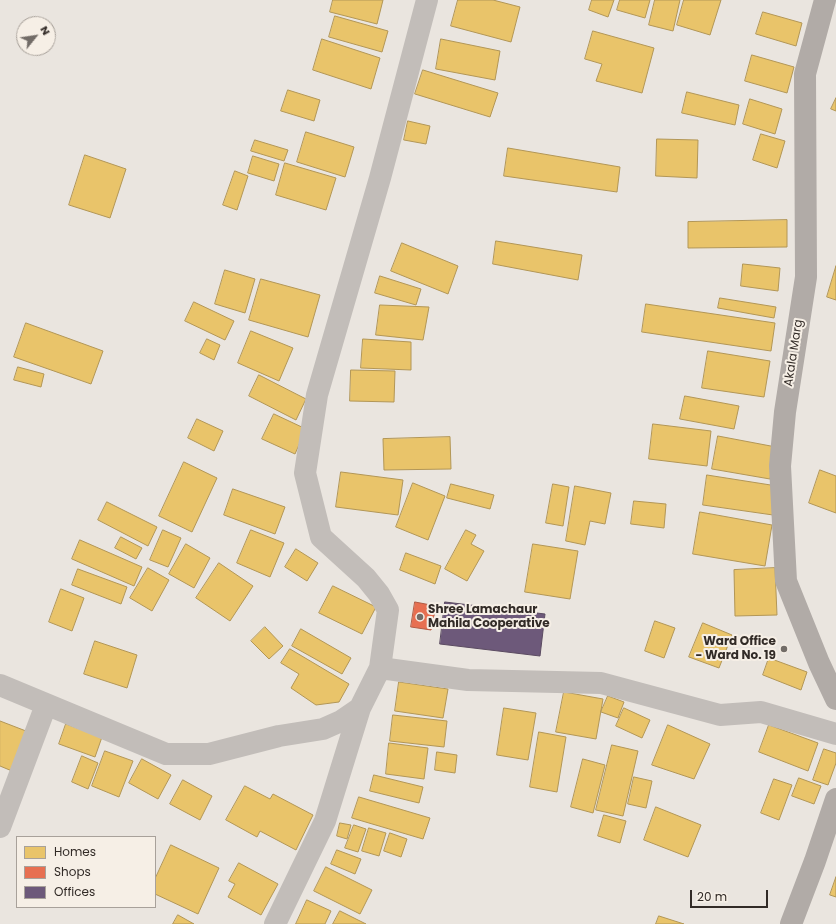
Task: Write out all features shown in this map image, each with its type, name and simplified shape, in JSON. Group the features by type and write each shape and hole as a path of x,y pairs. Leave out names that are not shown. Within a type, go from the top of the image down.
{"main road":[{"name":"Akala Marg","path":"824,0 805,74 806,277 785,412 780,466 786,581 819,663 836,699"},
{"path":"791,924 815,861 836,799"}],"street":[{"path":"275,924 325,820 360,708 380,668 388,610 379,594 366,578 321,537 305,474 318,395 380,178 427,0"},
{"path":"380,668 468,680 601,684 720,715 761,712 836,734"},
{"path":"0,685 166,754 209,754 279,736 322,729 340,721 360,708"},
{"path":"0,827 46,705"}],"building: Homes":[{"path":"333,0 383,0 377,24 330,12"},
{"path":"458,0 493,0 520,7 511,42 451,26"},
{"path":"592,0 614,0 608,17 589,10"},
{"path":"620,0 650,0 645,18 617,10"},
{"path":"655,0 680,0 673,31 649,25"},
{"path":"684,0 721,0 710,35 677,25"},
{"path":"763,12 802,23 796,46 756,34"},
{"path":"335,16 388,31 382,52 329,37"},
{"path":"593,31 654,48 642,93 596,81 602,64 585,59"},
{"path":"322,39 380,58 371,89 313,70"},
{"path":"441,39 500,51 495,80 436,69"},
{"path":"752,55 794,67 787,93 745,81"},
{"path":"423,70 498,93 490,117 415,94"},
{"path":"288,90 320,100 314,121 281,111"},
{"path":"687,92 739,105 735,125 682,113"},
{"path":"836,98 836,111 831,109"},
{"path":"750,99 782,109 775,134 743,124"},
{"path":"408,121 430,126 426,144 404,140"},
{"path":"306,132 354,147 345,177 297,162"},
{"path":"761,134 785,141 777,168 753,160"},
{"path":"657,139 698,140 697,178 656,176"},
{"path":"255,140 288,150 284,161 251,151"},
{"path":"508,148 620,167 617,192 504,176"},
{"path":"85,155 126,169 110,218 69,205"},
{"path":"253,156 279,164 274,181 248,173"},
{"path":"285,163 336,178 326,210 276,195"},
{"path":"235,171 248,176 237,210 223,205"},
{"path":"787,220 787,247 688,248 688,222"},
{"path":"496,241 582,255 578,280 493,264"},
{"path":"402,243 458,266 448,294 391,271"},
{"path":"743,264 780,268 778,291 741,286"},
{"path":"836,266 836,300 827,297"},
{"path":"225,270 255,279 245,313 215,304"},
{"path":"380,276 421,289 416,305 375,293"},
{"path":"261,279 320,295 308,337 249,320"},
{"path":"720,298 776,307 774,318 718,308"},
{"path":"194,302 234,321 225,340 185,321"},
{"path":"646,304 775,323 771,351 642,332"},
{"path":"380,305 429,307 423,340 376,335"},
{"path":"26,323 103,351 91,384 14,357"},
{"path":"251,331 293,348 279,381 238,363"},
{"path":"207,339 220,345 214,360 200,353"},
{"path":"363,339 411,342 411,370 361,368"},
{"path":"708,351 770,361 764,397 702,388"},
{"path":"18,367 44,374 41,387 14,380"},
{"path":"351,370 395,371 394,402 350,401"},
{"path":"259,375 306,399 296,420 249,396"},
{"path":"685,396 739,406 734,429 680,419"},
{"path":"274,414 306,429 295,454 262,439"},
{"path":"197,419 223,431 214,451 188,438"},
{"path":"653,424 711,431 707,466 649,459"},
{"path":"718,436 776,447 770,479 712,469"},
{"path":"450,437 451,469 384,470 383,439"},
{"path":"184,462 217,478 192,532 159,516"},
{"path":"820,470 836,476 836,513 809,503"},
{"path":"341,472 403,480 398,515 336,507"},
{"path":"707,475 777,486 773,515 703,505"},
{"path":"413,483 445,496 428,540 396,527"},
{"path":"451,484 494,495 490,509 447,498"},
{"path":"553,484 569,487 563,526 546,523"},
{"path":"575,486 611,493 605,524 590,521 585,545 566,541"},
{"path":"233,489 285,507 275,534 224,515"},
{"path":"634,501 666,504 664,528 631,524"},
{"path":"107,502 157,527 148,546 98,520"},
{"path":"700,512 772,525 765,566 693,554"},
{"path":"163,530 181,538 168,567 150,560"},
{"path":"251,530 284,543 270,577 237,563"},
{"path":"466,530 476,535 471,544 484,551 467,581 445,569"},
{"path":"121,537 142,548 136,559 115,548"},
{"path":"80,540 142,567 134,586 72,559"},
{"path":"186,544 210,558 194,588 169,574"},
{"path":"533,544 578,551 570,599 525,592"},
{"path":"296,549 318,563 307,581 285,567"},
{"path":"406,553 441,566 435,584 400,570"},
{"path":"219,563 253,586 230,621 196,598"},
{"path":"148,568 169,580 152,611 130,598"},
{"path":"775,568 777,615 735,616 734,570"},
{"path":"78,569 127,587 121,604 72,585"},
{"path":"333,586 376,607 362,634 319,613"},
{"path":"61,589 84,598 72,631 49,622"},
{"path":"655,621 675,628 664,658 645,651"},
{"path":"703,623 732,635 719,668 689,657"},
{"path":"265,627 283,646 269,659 251,641"},
{"path":"301,629 351,658 342,674 292,646"},
{"path":"95,641 137,655 127,688 84,674"},
{"path":"290,649 349,684 339,702 316,705 291,688 299,674 281,663"},
{"path":"769,658 807,672 801,690 763,675"},
{"path":"399,682 448,689 443,718 395,711"},
{"path":"564,692 603,699 596,739 556,732"},
{"path":"608,696 624,702 618,718 601,712"},
{"path":"504,708 536,713 528,760 497,755"},
{"path":"624,708 650,720 642,738 616,726"},
{"path":"393,715 447,721 444,747 390,741"},
{"path":"0,721 26,731 12,771 0,766"},
{"path":"66,724 102,737 95,757 59,744"},
{"path":"668,725 710,744 694,779 652,765"},
{"path":"769,725 818,743 808,771 759,752"},
{"path":"539,732 566,737 557,792 530,787"},
{"path":"389,743 428,748 424,779 386,774"},
{"path":"612,745 638,751 623,816 596,810"},
{"path":"824,749 836,753 836,763 828,785 813,780"},
{"path":"105,751 133,761 119,797 92,786"},
{"path":"437,752 457,755 455,773 435,770"},
{"path":"82,756 98,763 88,789 72,782"},
{"path":"142,759 171,775 158,799 129,783"},
{"path":"583,759 605,765 593,813 571,807"},
{"path":"374,775 423,787 419,803 370,791"},
{"path":"634,777 652,781 646,808 628,804"},
{"path":"799,778 821,786 814,804 792,796"},
{"path":"774,779 792,785 779,820 761,813"},
{"path":"183,780 212,796 200,820 170,804"},
{"path":"245,786 270,799 273,794 313,815 296,850 260,831 257,837 226,820"},
{"path":"359,797 430,818 423,839 352,818"},
{"path":"656,807 701,825 688,857 644,840"},
{"path":"604,815 626,821 620,843 598,836"},
{"path":"340,823 351,825 347,839 337,836"},
{"path":"354,825 366,829 358,852 345,848"},
{"path":"369,828 386,833 379,856 362,851"},
{"path":"390,833 407,839 401,857 384,851"},
{"path":"171,845 219,868 198,914 156,894 156,877"},
{"path":"337,850 361,859 355,874 331,864"},
{"path":"239,863 278,884 261,915 228,897 235,884 229,881"},
{"path":"326,867 372,890 360,914 314,891"},
{"path":"836,877 836,897 830,895"},
{"path":"307,900 331,911 325,924 296,924"},
{"path":"340,911 366,924 333,924"},
{"path":"178,915 194,924 173,924"},
{"path":"659,916 684,924 656,924"}],"building: Shops":[{"path":"415,602 436,606 431,630 411,627"}],"building: Offices":[{"path":"445,602 545,614 540,656 440,644"}],"place":[{"name":"Shree Lamachaur Mahila Cooperative","path":"420,617"},
{"name":"Ward Office - Ward No. 19","path":"784,649"}]}
